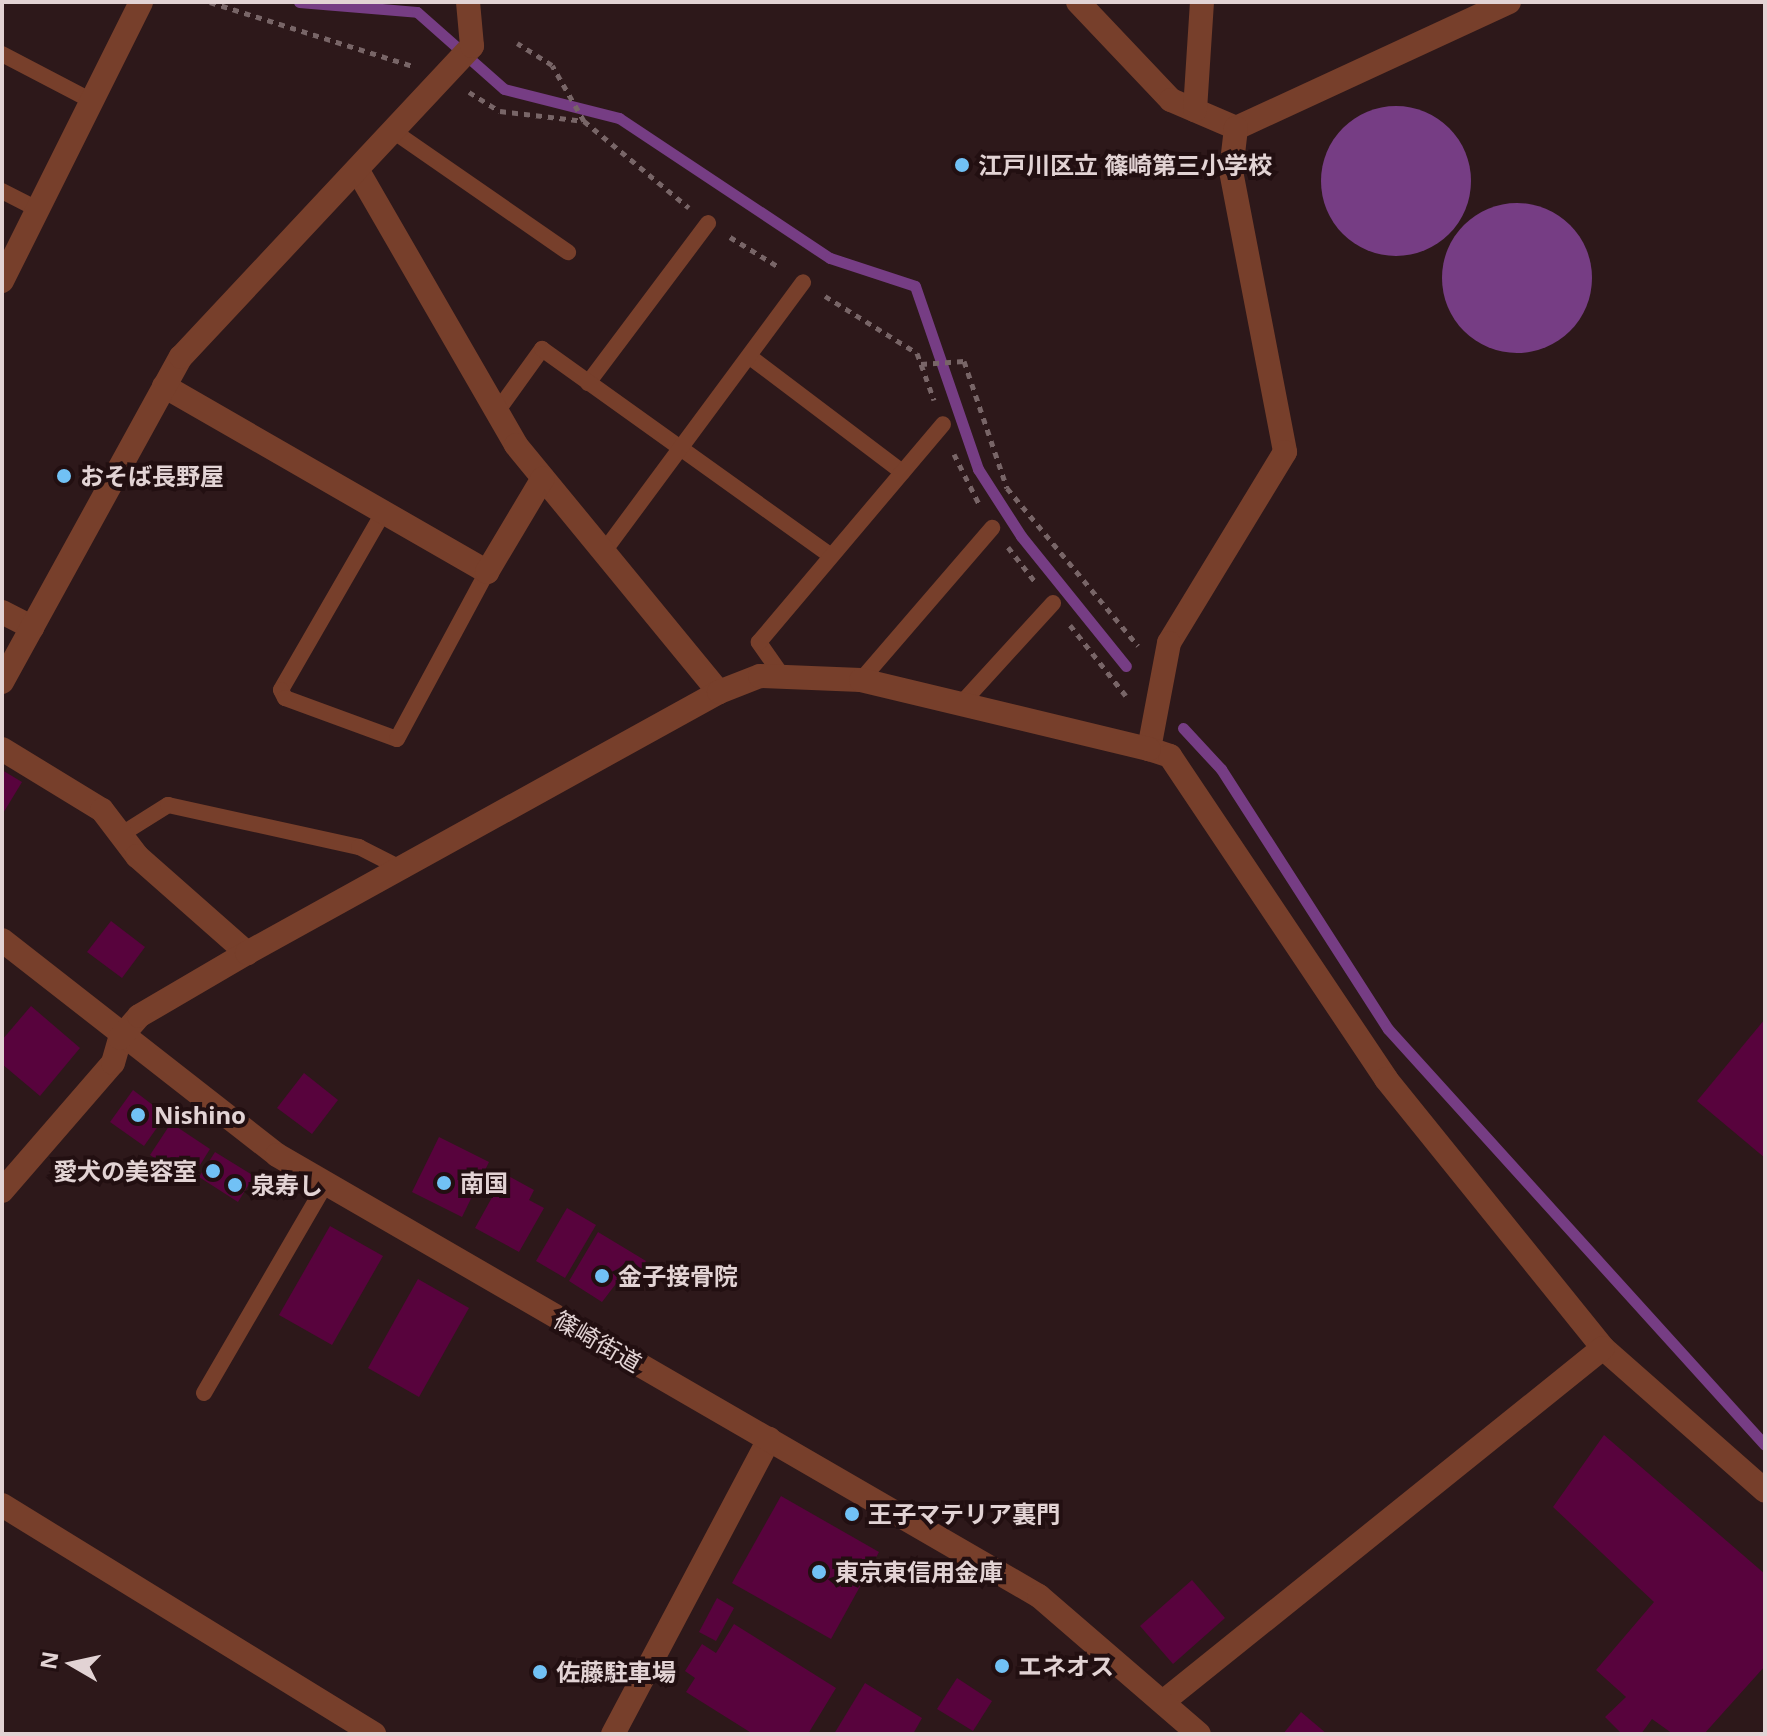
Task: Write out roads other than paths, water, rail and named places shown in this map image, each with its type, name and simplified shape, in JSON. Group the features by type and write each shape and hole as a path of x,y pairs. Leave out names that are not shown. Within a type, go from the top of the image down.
{"street":[{"path":"2,281 141,2"},
{"path":"2,682 181,357 458,62 476,29 468,2"},
{"path":"1078,2 1171,100 1236,128 1509,2"},
{"path":"1195,110 1202,2"},
{"path":"1150,738 1169,643 1285,452 1231,171 1236,128"},
{"path":"358,171 496,413 543,478 719,692"},
{"path":"164,386 487,572 543,478"},
{"path":"2,612 32,627"},
{"path":"2,1191 113,1063 120,1038 139,1016 247,953 405,871 719,692 781,674 861,680 960,705 1150,738 1170,756 1386,1079 1603,1348 1765,1491"},
{"path":"2,749 125,832 137,856 247,953"},
{"name":"篠崎街道","path":"2,940 120,1038 277,1155 1039,1596 1199,1734"},
{"path":"1164,1701 1603,1348"},
{"path":"613,1734 769,1439"},
{"path":"2,1505 374,1734"}],"lane":[{"path":"2,54 92,101"},
{"path":"393,131 568,252"},
{"path":"2,191 39,210"},
{"path":"588,383 708,223"},
{"path":"605,550 803,282"},
{"path":"496,413 542,349 830,555"},
{"path":"750,357 902,472"},
{"path":"781,674 759,642 943,424"},
{"path":"383,513 281,690 285,698 397,739 487,572"},
{"path":"861,680 992,528"},
{"path":"960,705 1053,603"},
{"path":"125,832 168,805 359,847 405,871"},
{"path":"204,1393 326,1183"}],"waterway":[{"path":"299,2 417,12 504,89 619,118 830,258 915,286 978,469 1021,536 1126,666"},
{"path":"1183,728 1221,769 1388,1029 1765,1445"}],"place":[{"name":"江戸川区立 篠崎第三小学校","path":"962,165"},
{"name":"おそば長野屋","path":"64,476"},
{"name":"Nishino","path":"138,1115"},
{"name":"愛犬の美容室","path":"213,1171"},
{"name":"南国","path":"444,1183"},
{"name":"泉寿し","path":"235,1185"},
{"name":"金子接骨院","path":"602,1276"},
{"name":"王子マテリア裏門","path":"852,1514"},
{"name":"東京東信用金庫","path":"819,1572"},
{"name":"エネオス","path":"1002,1666"},
{"name":"佐藤駐車場","path":"540,1672"}]}
